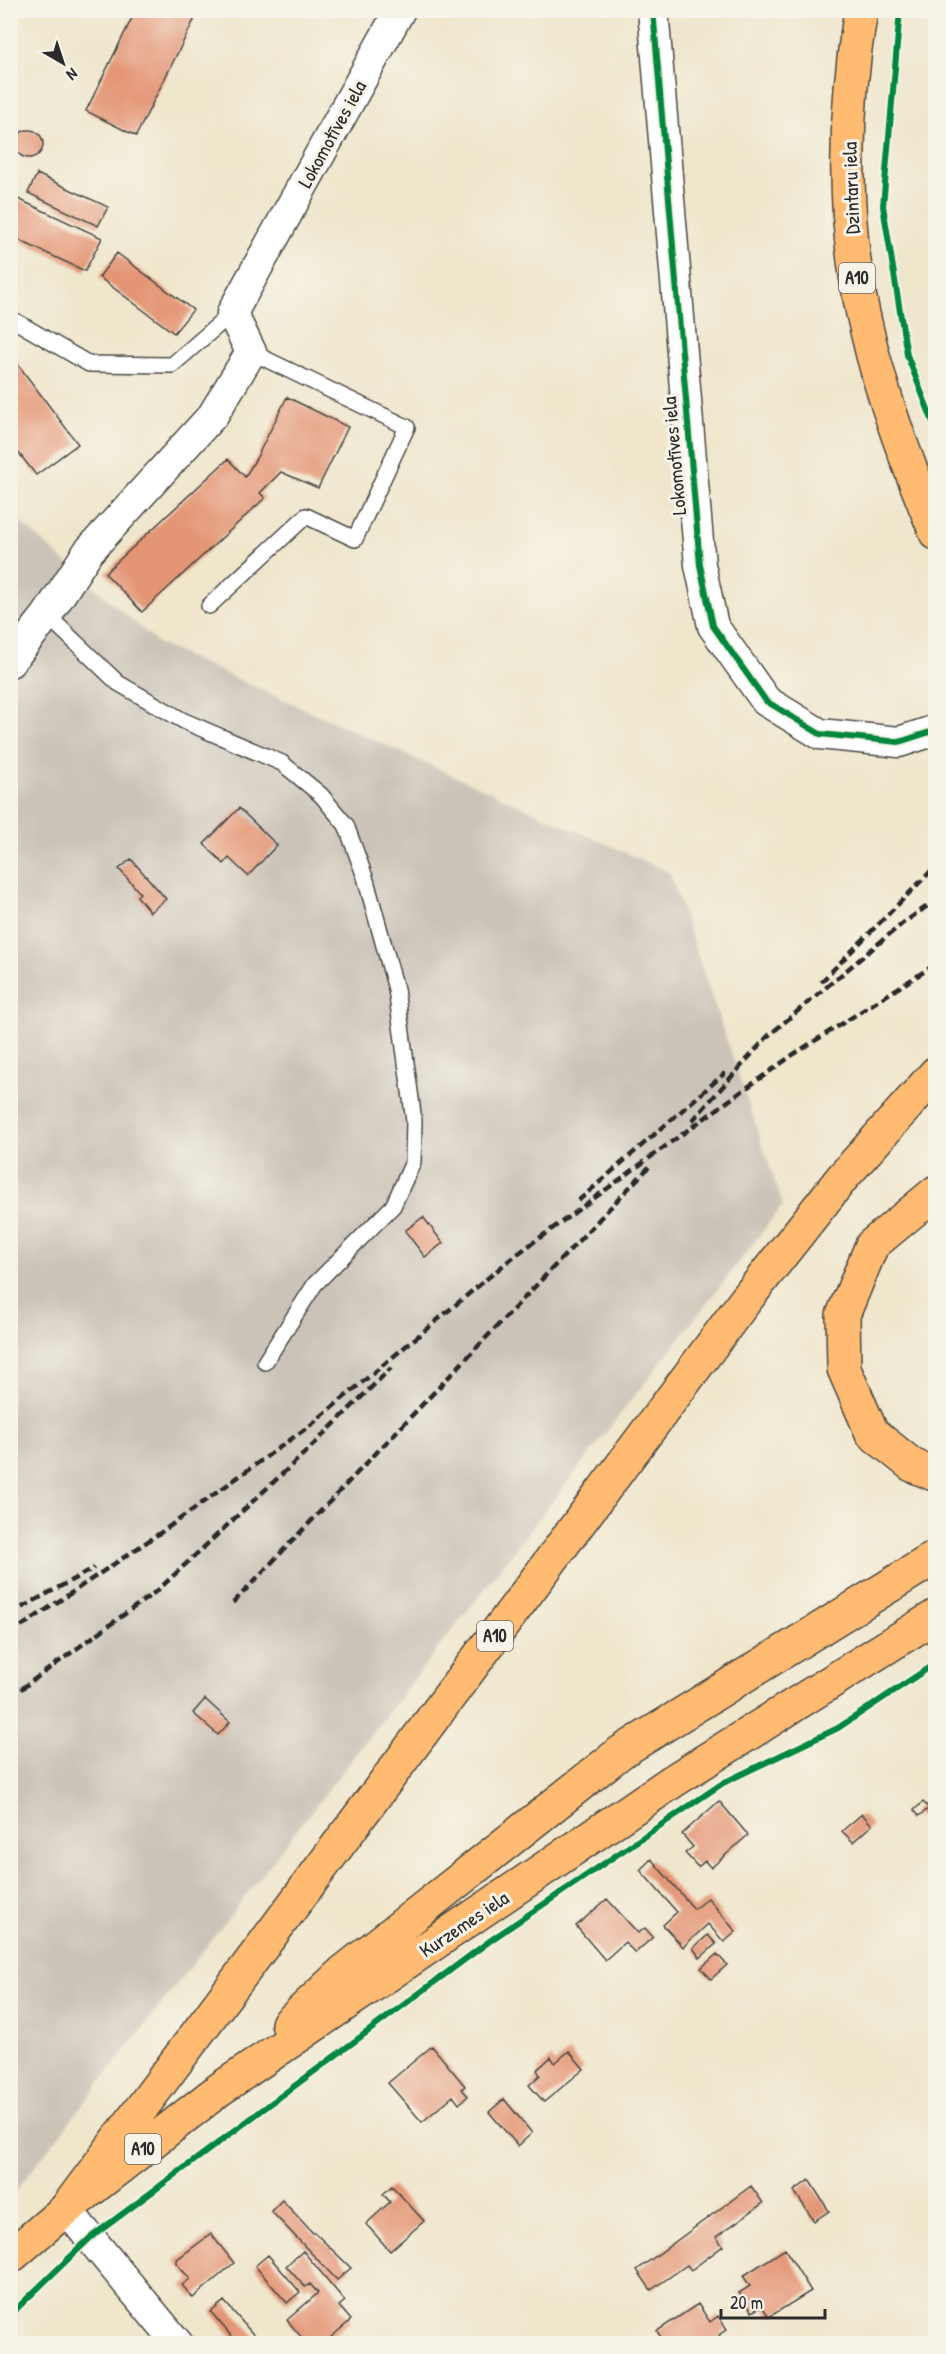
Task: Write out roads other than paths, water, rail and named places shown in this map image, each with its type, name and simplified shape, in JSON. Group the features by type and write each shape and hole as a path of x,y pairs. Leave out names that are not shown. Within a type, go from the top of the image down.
{"highway":[{"name":"Dzintaru iela","path":"861,10 855,45 848,158 853,250 866,329 885,400 936,533"},
{"name":"A10","path":"66,2209 744,1302 842,1178 936,1073"},
{"path":"936,1192 872,1245 843,1315 844,1369 872,1433 912,1465 936,1475"},
{"name":"A10","path":"220,2089 342,1972 621,1752 936,1557"},
{"name":"Kurzemes iela","path":"10,2257 66,2209 220,2089 673,1782 936,1616"}],"street":[{"name":"Lokomotīves iela","path":"232,313 400,10"},
{"name":"Lokomotīves iela","path":"653,10 699,565 713,626 766,700 820,734 899,742 936,730"},
{"path":"10,662 47,615 88,552 213,415 251,352 232,313"},
{"path":"66,2209 178,2343"}],"lane":[{"path":"10,318 89,364 172,365 232,313"},
{"path":"209,606 306,516 355,539 407,427 251,352"},
{"path":"47,615 118,683 184,721 282,763 321,795 346,825 365,877 396,989 414,1121 413,1162 393,1206 315,1284 266,1362"}],"railway":[{"path":"821,982 936,866"},
{"path":"692,1121 768,1036 903,923 936,900"},
{"path":"10,1634 163,1531 312,1424 512,1258 674,1140 794,1054 936,964"},
{"path":"578,1201 725,1073"},
{"path":"233,1603 649,1167"},
{"path":"10,1697 158,1590 311,1447 391,1368"},
{"path":"10,1614 94,1568"}]}
